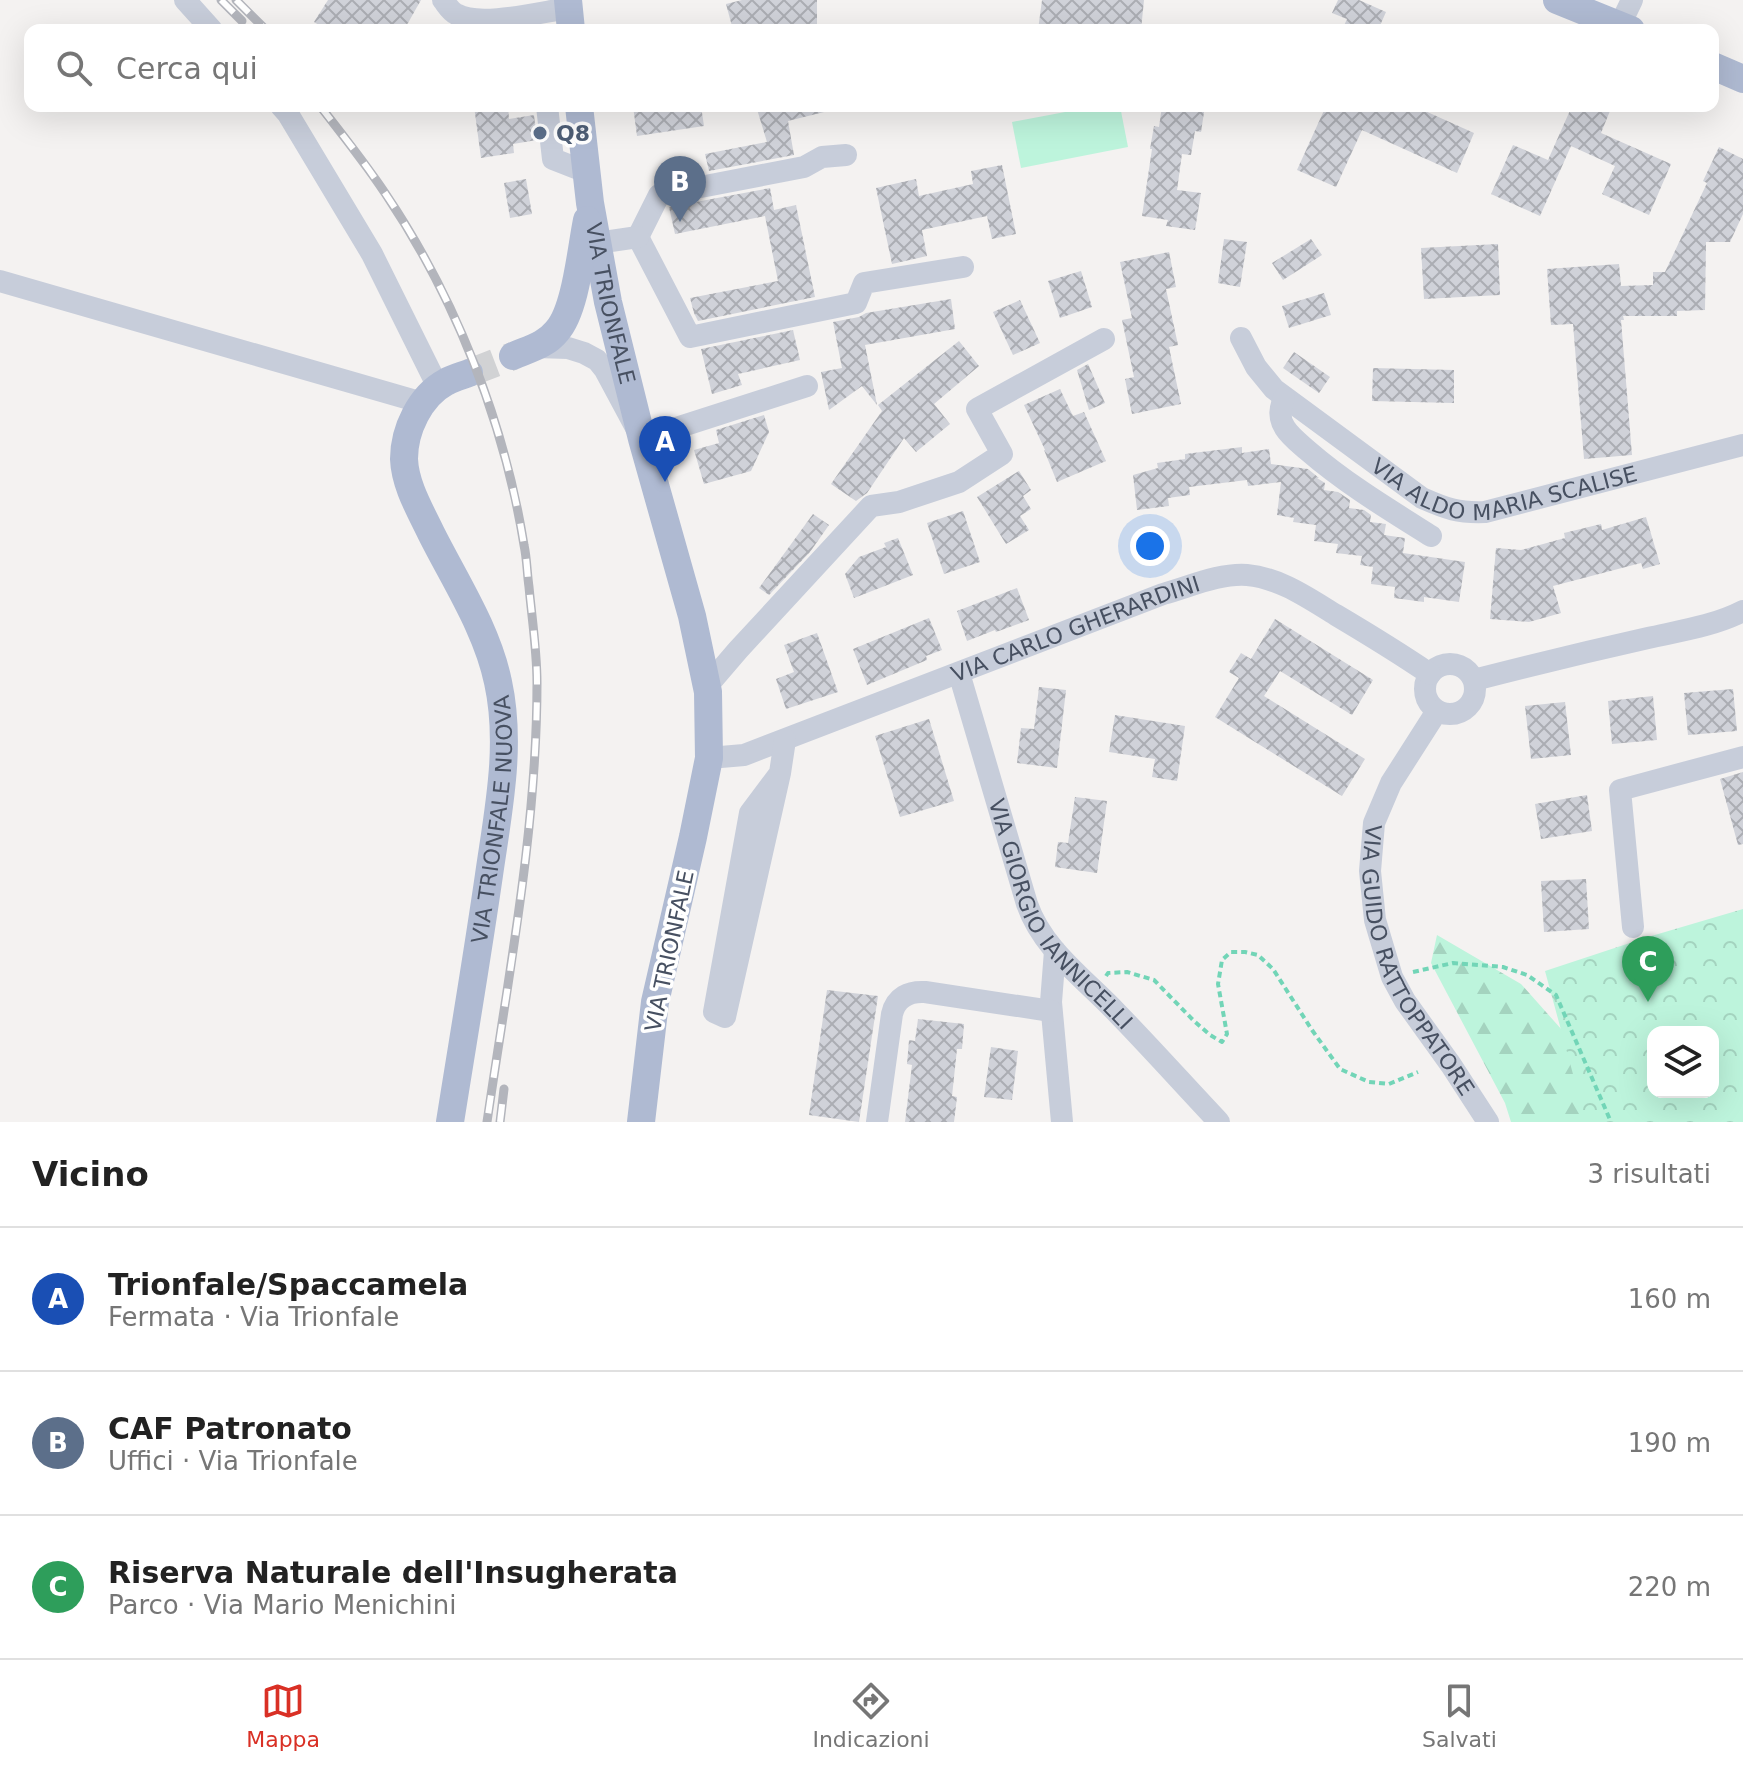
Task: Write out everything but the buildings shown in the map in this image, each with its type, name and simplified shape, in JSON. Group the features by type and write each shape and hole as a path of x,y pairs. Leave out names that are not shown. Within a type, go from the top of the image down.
{"main road":[{"path":"1557,0 1627,18"},
{"path":"1719,69 1743,79"},
{"name":"VIA TRIONFALE","path":"580,112 590,203 608,302 708,685 709,758 655,1002 641,1122"},
{"path":"524,351 558,331 569,311 590,203"},
{"path":"430,395 446,382 469,373"},
{"name":"VIA TRIONFALE NUOVA","path":"430,395 410,426 405,444 407,476 413,495 488,649 498,680 505,746 498,811 450,1122"}],"street":[{"path":"185,0 207,24"},
{"path":"443,0 456,15 481,20 569,13"},
{"path":"286,112 372,254 430,395"},
{"path":"548,112 553,159 586,169"},
{"path":"638,237 659,195 804,167 822,157 846,155"},
{"path":"597,243 638,237"},
{"path":"638,237 690,337 856,303 864,283 963,267"},
{"path":"0,281 430,395"},
{"name":"VIA ALDO MARIA SCALISE","path":"1241,338 1260,373 1284,398 1422,498 1462,513 1485,512 1743,445"},
{"path":"708,685 871,506 899,502 959,482 1002,454 977,409 1104,339"},
{"path":"524,351 568,348 597,360 642,439 807,386"},
{"name":"VIA ALDO MARIA SCALISE","path":"1284,398 1280,415 1291,436 1334,473 1431,536"},
{"name":"VIA CARLO GHERARDINI","path":"709,758 744,755 1163,594 1223,577 1244,575 1268,578 1288,586 1430,674"},
{"path":"1474,680 1703,625 1743,611"},
{"path":"1454,664 1466,669 1474,680 1475,696 1466,709 1452,715 1437,711 1425,694 1426,680 1440,666 1454,664"},
{"name":"VIA GIORGIO IANNICELLI","path":"959,673 1027,904 1038,929 1055,951 1219,1122"},
{"name":"VIA GUIDO RATTOPPATORE","path":"1437,711 1391,783 1374,823 1370,871 1375,920 1392,977 1405,1001 1488,1122"},
{"path":"780,773 750,813 714,1012 725,1017 780,773 785,740"},
{"path":"1633,927 1620,790 1743,757"},
{"path":"1055,951 1051,1011 1062,1122"},
{"path":"877,1122 892,1014 903,997 913,992 925,992 1051,1011"}],"path":[{"path":"1093,988 1108,973 1127,972 1154,980 1194,1021 1222,1042 1227,1034 1218,984 1222,960 1231,952 1258,955 1273,969 1340,1069 1369,1082 1389,1084 1418,1072"},
{"path":"1392,977 1453,963 1503,967 1527,975 1556,995 1611,1122"}],"green space":[{"path":"1065,112 1121,112 1128,147 1021,168 1012,122"},
{"path":"1743,909 1743,1122 1586,1122 1545,971"},
{"path":"1437,935 1521,984 1620,1095 1638,1122 1511,1122 1505,1103 1431,963"}],"tunnel":[{"path":"469,373 513,356"}],"railway":[{"path":"221,0 242,21"},
{"path":"236,0 260,24"},
{"path":"325,112 385,193 433,274 454,317 490,407 504,452 525,550 537,671 536,738 520,903 487,1122"},
{"path":"500,1122 504,1089"}],"place":[{"name":"Q8","path":"540,133"},
{"name":"CAF Patronato","path":"680,222"},
{"name":"Trionfale/Spaccamela","path":"665,482"},
{"name":"Riserva Naturale dell'Insugherata","path":"1648,1002"}]}
